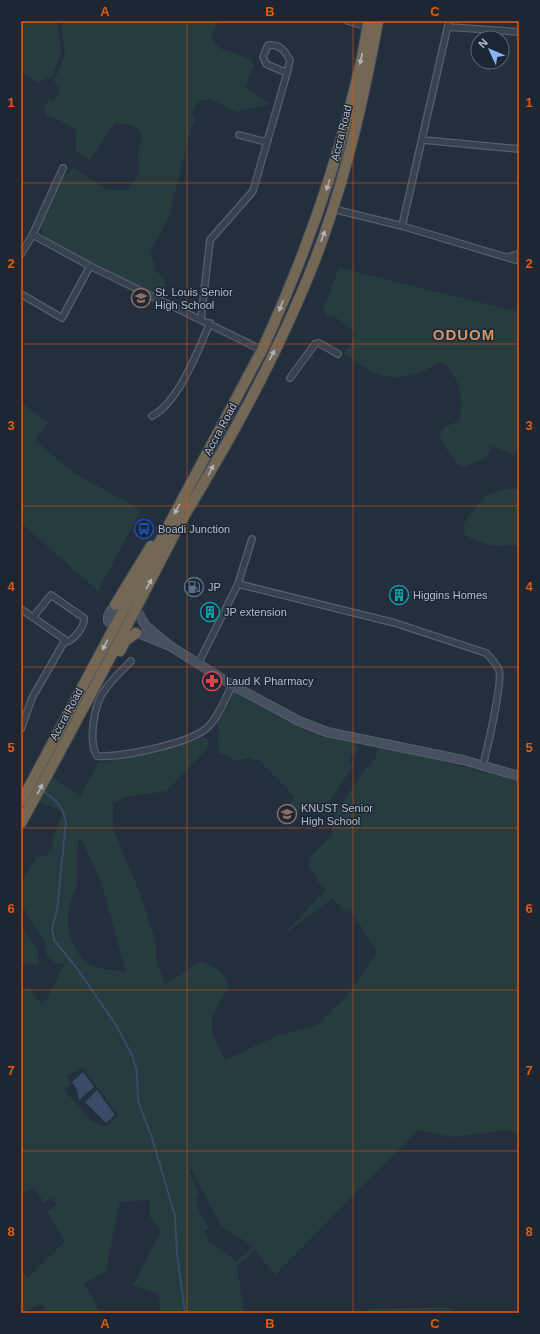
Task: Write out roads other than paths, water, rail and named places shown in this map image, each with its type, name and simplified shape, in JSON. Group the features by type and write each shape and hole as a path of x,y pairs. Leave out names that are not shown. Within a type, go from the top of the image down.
{"highway":[{"name":"Accra Road","path":"21,823 136,609 176,530 207,478 285,329 308,276 333,209 357,122 378,21"},
{"name":"Accra Road","path":"21,802 262,350 304,251 330,180 354,91 368,24"},
{"path":"115,605 144,555 169,522"},
{"path":"91,693 100,685 125,641 136,633"}],"street":[{"path":"348,21 368,24"},
{"path":"402,226 423,140 431,95 449,24 519,32"},
{"path":"201,319 210,240 253,191 287,74 290,60 284,49 275,44 268,45 264,51 263,57 266,64 287,74"},
{"path":"239,135 262,141 268,140"},
{"path":"423,140 519,149"},
{"path":"21,254 32,236 63,168"},
{"path":"333,209 402,226 519,260"},
{"path":"32,236 262,350"},
{"path":"508,257 519,254"},
{"path":"21,294 62,318 90,266"},
{"path":"152,416 160,412 180,385 210,323"},
{"path":"290,378 315,344 319,343 338,354"},
{"path":"198,664 238,584 252,540"},
{"path":"238,584 395,623 486,653 494,661 500,672 496,703 483,766"},
{"path":"21,729 32,698 64,642 72,640 84,622 84,618 51,595 33,617"},
{"path":"170,646 136,633 114,628 108,621 108,616 115,605 127,604 136,609 145,624 170,646 232,685 299,721 328,732 483,766 519,776"},
{"path":"21,610 64,639 64,642"},
{"path":"131,662 103,691 97,704 92,735 94,750 97,756 116,755 163,746 202,733 218,715 232,685"}],"water":[{"path":"83,1072 94,1087 79,1100 77,1090 72,1082"},
{"path":"97,1090 115,1115 106,1123 85,1102"}],"waterway":[{"path":"43,791 58,803 66,821 57,910 52,928 54,940 76,967 116,1025 132,1055 137,1072 138,1101 153,1141 175,1216 177,1253 185,1313"}],"place":[{"name":"St. Louis Senior High School","path":"141,298"},
{"name":"Boadi Junction","path":"144,529"},
{"name":"JP","path":"194,587"},
{"name":"Higgins Homes","path":"399,595"},
{"name":"JP extension","path":"210,612"},
{"name":"Laud K Pharmacy","path":"212,681"},
{"name":"KNUST Senior High School","path":"287,814"}],"district":[{"name":"ODUOM","path":"464,335"}]}
